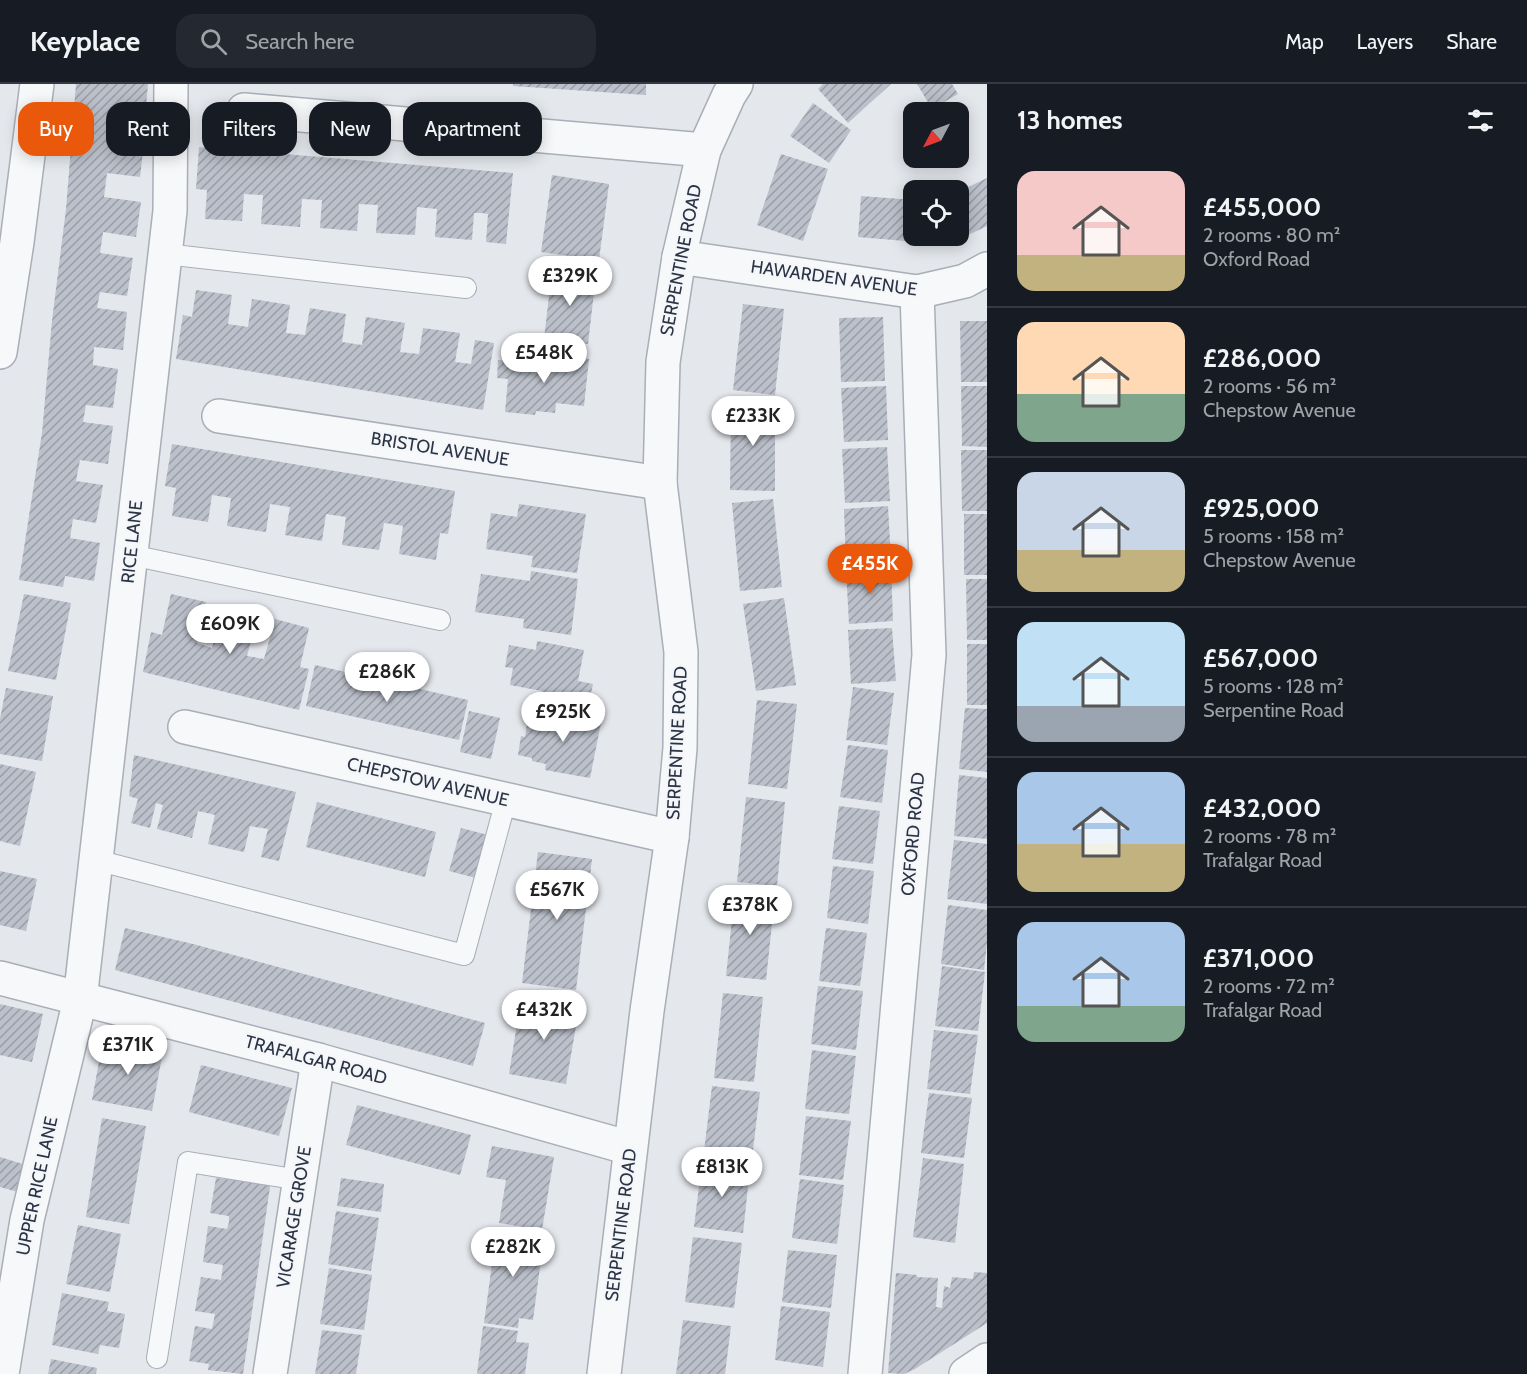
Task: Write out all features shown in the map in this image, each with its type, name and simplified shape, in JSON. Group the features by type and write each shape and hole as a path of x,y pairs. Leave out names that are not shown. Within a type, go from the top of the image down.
{"street":[{"path":"0,352 37,84"},
{"name":"RICE LANE","path":"80,1000 170,211 171,84"},
{"name":"SERPENTINE ROAD","path":"604,1374 630,1148 672,837 680,748 681,652 660,483 663,362 679,257 704,150 736,84"},
{"path":"297,115 704,150"},
{"name":"HAWARDEN AVENUE","path":"679,257 917,292 965,280 987,269"},
{"name":"OXFORD ROAD","path":"866,1374 929,655 917,292"},
{"name":"BRISTOL AVENUE","path":"219,416 660,483"},
{"name":"CHEPSTOW AVENUE","path":"185,727 672,837"},
{"name":"TRAFALGAR ROAD","path":"0,978 318,1060 630,1148"},
{"name":"UPPER RICE LANE","path":"2,1374 13,1216 80,1000"},
{"name":"VICARAGE GROVE","path":"270,1374 318,1060"},
{"path":"966,1374 987,1360"}],"lane":[{"path":"165,254 466,288"},
{"path":"131,555 440,620"},
{"path":"96,860 464,955 506,800"},
{"path":"157,1358 188,1161 300,1180"}],"building":[{"path":"76,84 148,84 146,102 106,102 106,156 142,156 140,177 107,173 104,197 141,202 136,237 103,232 100,253 133,258 127,296 100,292 97,308 127,312 123,350 94,347 93,365 118,369 113,408 86,405 83,422 113,426 108,464 80,460 76,481 103,485 96,523 73,519 70,538 100,543 94,581 65,576 63,587 19,580 42,433 70,156 94,156 94,102 75,102"},
{"path":"513,84 646,84 646,95 513,86"},
{"path":"823,84 891,84 848,123 818,89"},
{"path":"917,84 952,84 958,94 944,102 928,102"},
{"path":"813,103 851,130 829,163 790,136"},
{"path":"199,147 202,147 202,156 297,155 513,173 506,244 486,242 488,214 482,213 474,213 472,240 435,237 437,209 417,207 415,235 376,233 378,205 359,204 357,231 320,228 322,200 302,199 300,227 261,224 263,195 244,194 242,221 205,219 207,190 196,189"},
{"path":"781,154 828,169 803,241 757,225"},
{"path":"552,175 609,184 599,260 541,252"},
{"path":"987,178 987,226 969,235 969,187"},
{"path":"861,196 903,199 903,241 858,237"},
{"path":"552,270 596,275 588,344 544,339"},
{"path":"196,290 232,295 228,324 248,327 252,299 290,305 286,333 305,335 310,308 346,314 342,342 362,345 366,317 405,323 400,352 419,354 423,328 460,333 455,362 471,364 475,340 494,343 483,410 176,359 183,315 192,317"},
{"path":"743,304 784,309 775,395 733,390"},
{"path":"883,317 885,381 841,382 839,318"},
{"path":"960,321 987,321 987,382 961,382"},
{"path":"546,355 589,359 584,406 556,403 555,413 536,411 535,415 505,412 508,379 497,378 498,360 545,364"},
{"path":"886,386 888,440 844,442 841,388"},
{"path":"961,386 987,386 987,447 962,446"},
{"path":"731,403 775,403 775,491 730,490"},
{"path":"172,444 455,491 448,534 440,533 436,560 399,554 403,526 392,524 384,523 379,550 342,545 346,517 326,514 322,541 285,535 290,507 270,504 266,532 227,526 231,498 212,495 208,522 172,516 176,488 165,486"},
{"path":"887,447 890,501 845,503 842,449"},
{"path":"961,450 987,450 987,511 962,511"},
{"path":"773,499 782,587 740,591 732,503"},
{"path":"519,504 586,514 577,573 531,567 533,556 486,549 491,513 517,517"},
{"path":"888,506 891,560 846,563 844,509"},
{"path":"964,514 987,514 987,575 964,575"},
{"path":"891,567 893,621 849,624 846,570"},
{"path":"531,571 578,579 571,635 523,628 524,619 475,612 481,574 530,581"},
{"path":"966,579 987,579 987,640 967,640"},
{"path":"24,594 71,603 56,680 8,671"},
{"path":"171,594 206,602 197,643 212,648 223,606 258,614 247,656 264,659 275,619 309,628 300,667 309,669 299,710 143,672 151,632 162,635"},
{"path":"784,598 796,685 756,691 743,604"},
{"path":"892,628 896,681 851,684 848,630"},
{"path":"537,641 584,650 578,681 593,684 587,712 540,703 542,691 510,685 513,668 505,667 509,645 536,650"},
{"path":"967,644 987,644 987,705 967,705"},
{"path":"315,665 468,700 459,740 306,706"},
{"path":"853,687 894,693 887,745 846,740"},
{"path":"6,688 53,696 42,761 0,754 0,719"},
{"path":"757,700 797,704 787,789 748,784"},
{"path":"965,708 987,709 987,772 959,769"},
{"path":"469,711 500,718 491,759 460,752"},
{"path":"559,711 602,718 590,778 545,770 546,764 518,755 521,736 525,737 528,718 557,722"},
{"path":"848,745 888,750 882,803 840,797"},
{"path":"134,755 296,792 279,861 261,857 268,829 250,826 244,852 208,844 215,815 198,811 192,838 157,829 163,805 156,803 150,828 131,823 138,799 129,796"},
{"path":"0,764 36,772 20,846 0,841"},
{"path":"959,775 987,778 987,839 954,836"},
{"path":"746,797 785,802 777,886 737,882"},
{"path":"317,802 436,832 425,877 306,847"},
{"path":"839,806 880,811 873,864 832,859"},
{"path":"461,828 488,835 476,878 449,871"},
{"path":"954,840 987,844 987,904 947,899"},
{"path":"538,852 592,859 576,990 522,983"},
{"path":"833,866 874,871 868,924 827,918"},
{"path":"0,871 37,879 26,931 0,925"},
{"path":"735,891 775,896 766,980 726,976"},
{"path":"948,905 987,910 984,970 941,964"},
{"path":"125,928 193,944 485,1023 473,1066 115,970"},
{"path":"826,928 867,933 860,986 819,981"},
{"path":"942,966 985,972 978,1031 935,1026"},
{"path":"818,986 863,991 856,1050 811,1044"},
{"path":"723,993 763,997 754,1082 714,1078"},
{"path":"521,999 579,1009 566,1084 509,1074"},
{"path":"0,1004 43,1014 32,1062 0,1055"},
{"path":"934,1030 978,1035 970,1094 927,1089"},
{"path":"103,1040 163,1051 152,1111 92,1100"},
{"path":"812,1050 856,1056 849,1114 805,1109"},
{"path":"201,1065 292,1088 279,1136 189,1112"},
{"path":"712,1086 760,1092 752,1158 704,1151"},
{"path":"929,1093 972,1098 964,1158 921,1153"},
{"path":"357,1105 471,1135 460,1175 346,1145"},
{"path":"806,1116 851,1121 843,1180 799,1175"},
{"path":"102,1118 146,1126 129,1224 86,1217"},
{"path":"492,1146 554,1157 542,1230 499,1223 506,1180 486,1177"},
{"path":"0,1157 26,1165 18,1192 0,1187"},
{"path":"923,1158 964,1164 955,1243 913,1237"},
{"path":"702,1162 750,1168 743,1233 694,1227"},
{"path":"234,1174 271,1180 243,1374 208,1370 209,1364 189,1361 195,1326 212,1329 215,1314 195,1311 201,1277 221,1280 223,1265 203,1262 208,1226 227,1229 229,1222 229,1216 210,1213 216,1178 234,1180"},
{"path":"341,1178 384,1184 381,1212 337,1206"},
{"path":"800,1179 844,1185 837,1244 792,1238"},
{"path":"336,1211 379,1218 371,1271 328,1264"},
{"path":"78,1225 121,1234 110,1292 66,1284"},
{"path":"497,1227 531,1232 530,1243 543,1244 533,1320 519,1318 518,1328 484,1323"},
{"path":"693,1237 742,1243 734,1308 685,1302"},
{"path":"788,1250 837,1255 831,1308 782,1302"},
{"path":"329,1268 372,1275 364,1330 320,1324"},
{"path":"974,1272 987,1273 987,1323 915,1369 904,1374 888,1373 896,1273 938,1278 936,1307 942,1308 944,1286 950,1288 952,1277 973,1279"},
{"path":"62,1293 109,1302 107,1311 125,1314 119,1348 100,1345 98,1354 52,1345"},
{"path":"781,1306 830,1312 823,1367 775,1360"},
{"path":"683,1320 731,1326 725,1374 676,1374"},
{"path":"483,1326 518,1331 516,1342 529,1343 525,1374 477,1374"},
{"path":"322,1330 362,1335 356,1374 315,1374"},
{"path":"51,1359 97,1368 96,1374 48,1374"}]}
